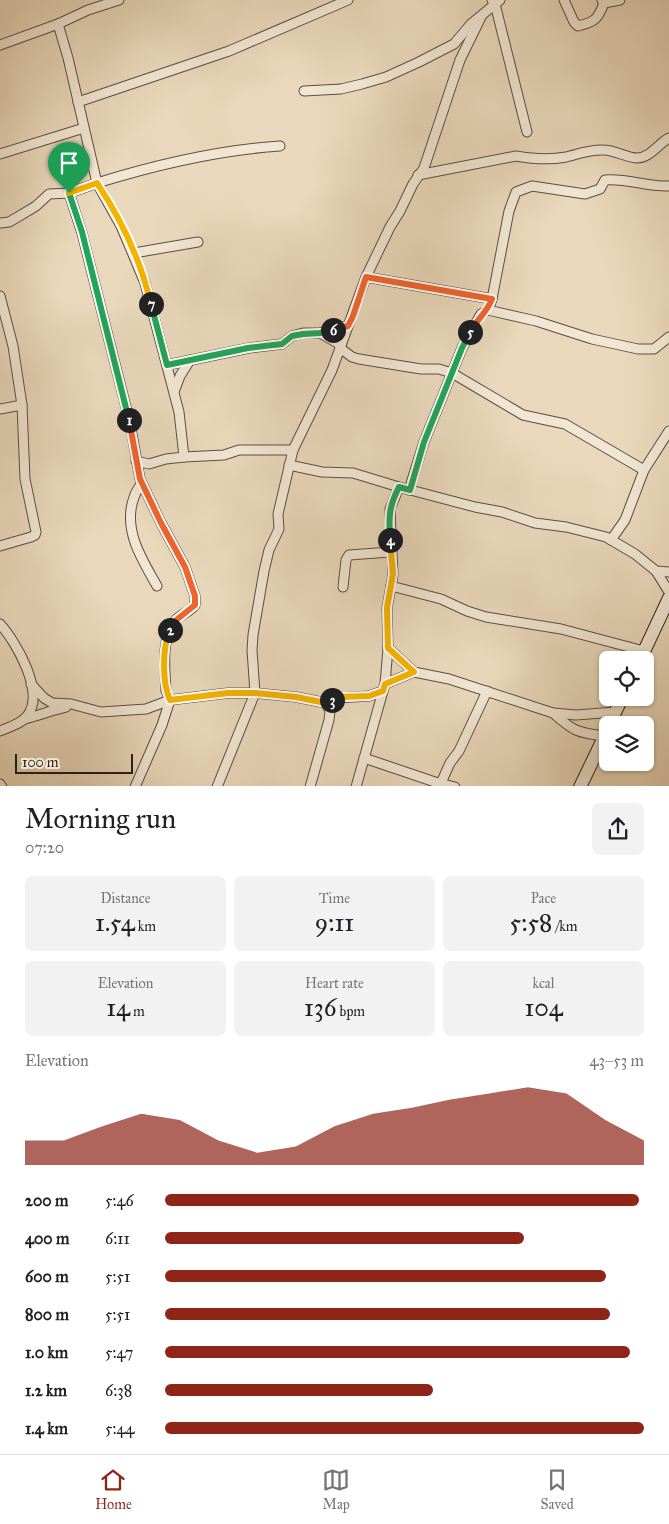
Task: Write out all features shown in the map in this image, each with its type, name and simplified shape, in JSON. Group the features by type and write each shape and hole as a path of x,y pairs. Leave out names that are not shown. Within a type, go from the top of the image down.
{"main road":[{"path":"645,651 664,618 669,598"},
{"path":"613,716 618,706"},
{"path":"580,786 599,747"}],"street":[{"path":"0,45 58,24 88,10 119,0"},
{"path":"78,102 229,51 348,0"},
{"path":"564,0 574,22 578,26 588,24 599,17 603,2 620,0"},
{"path":"304,91 342,89 386,77 447,48 496,1"},
{"path":"496,1 527,132"},
{"path":"217,786 255,693 253,636 269,550 279,529 278,514 294,450 332,370 366,277 390,227 418,175 424,168 460,60 481,17"},
{"path":"58,24 68,58 97,183 134,253 146,283 179,412 184,457"},
{"path":"0,154 84,128"},
{"path":"418,175 516,156 532,159 565,157 605,149 638,158 654,151 669,138"},
{"path":"0,224 9,222 36,206 49,194 69,193 130,173 231,150 280,146"},
{"path":"410,490 424,442 462,348 474,324 481,314 488,310 492,299 506,228 516,192 532,186 585,194 600,190 605,180 619,179 669,186"},
{"path":"69,193 82,232 130,423 141,481 185,567 196,601 193,608 175,621 168,636 164,664 166,691 170,700 162,725 135,786"},
{"path":"134,253 198,242"},
{"path":"366,277 492,299"},
{"path":"0,296 3,322 13,346 22,405 25,479 36,532 31,537 0,546"},
{"path":"488,310 536,321 600,341 638,349 654,349 669,337"},
{"path":"167,365 248,348 282,344 292,336 320,333 348,326"},
{"path":"320,333 340,346 347,354 359,360 452,372 523,415 566,424 644,470"},
{"path":"174,392 180,376 190,360"},
{"path":"0,408 22,405"},
{"path":"611,540 625,520 644,470 669,431"},
{"path":"136,461 149,464 166,459 224,455 239,450 294,450"},
{"path":"149,464 134,496 130,514 135,545 157,586"},
{"path":"289,465 322,472 353,473 410,490 509,514 535,523 578,529 611,540 635,554 656,571 669,592"},
{"path":"356,786 384,687 388,648 387,608 393,574 390,509 399,487"},
{"path":"343,587 346,560 349,555 391,552"},
{"path":"656,571 669,572"},
{"path":"391,586 441,599 486,617 561,630 626,651"},
{"path":"0,624 20,654 31,684 33,703 28,716 24,719"},
{"path":"388,648 414,672 449,679 553,713 576,715 615,712"},
{"path":"31,684 52,703 66,703 101,712 116,712 146,709 170,700 228,693 255,693 296,697 326,703 336,698 369,696 414,672"},
{"path":"158,704 166,691"},
{"path":"441,784 450,763 459,751 487,691"},
{"path":"310,786 329,720 330,711 326,703"},
{"path":"0,731 24,719 50,710 76,706"},
{"path":"553,713 572,729 585,734 599,731"},
{"path":"364,758 441,784 455,786"}],"route":[{"path":"97,183 102,190 134,253 146,283 167,365 248,348 282,344 292,336 320,333 348,326 366,277 492,299 488,310 481,314 474,324 462,348 424,442 410,490 399,487 391,502 390,531 393,574 387,608 388,648 414,672 385,684 383,691 369,696 358,698 341,697 326,703 296,697 255,693 228,693 170,700 166,691 164,664 168,636 175,621 193,608 196,601 185,567 140,479 130,423 82,232 69,193 97,183"}]}
